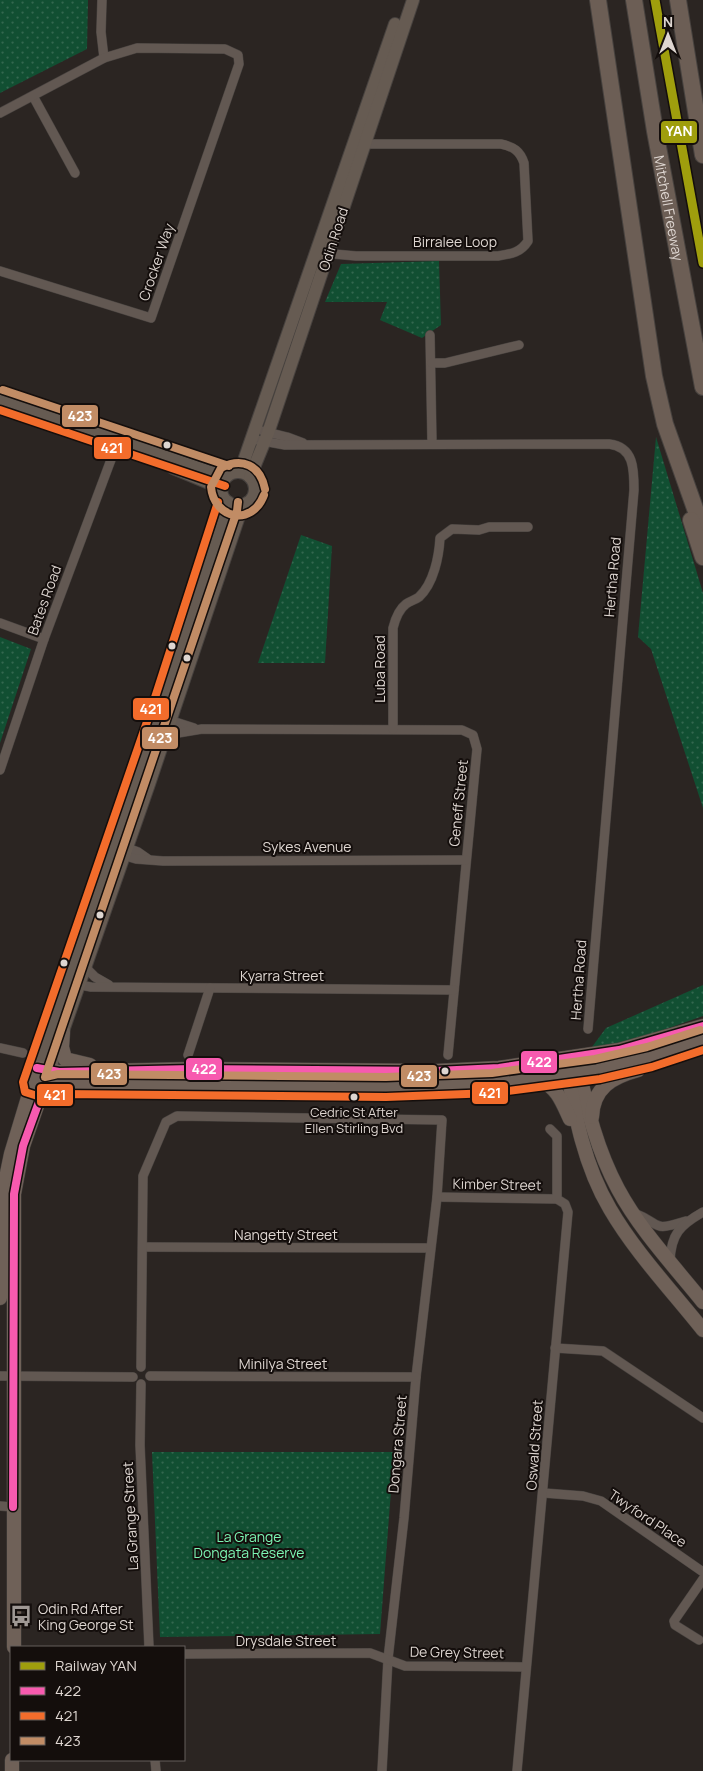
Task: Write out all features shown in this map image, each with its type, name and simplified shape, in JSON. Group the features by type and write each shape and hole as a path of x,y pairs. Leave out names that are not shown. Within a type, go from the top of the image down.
{"highway":[{"path":"598,0 654,376 665,424 703,531"},
{"name":"Mitchell Freeway","path":"634,0 655,131 703,387"},
{"path":"678,0 703,155"},
{"path":"677,460 686,503 703,557"}],"main road":[{"name":"Odin Road","path":"221,488 239,475 260,436 361,138 404,0"},
{"name":"Odin Road","path":"361,138 413,0"},
{"path":"0,399 116,444 221,488 228,502 237,506 247,503"},
{"path":"0,408 116,444 239,475"},
{"name":"Odin Road","path":"14,1646 7,1506 7,1376 14,1194 23,1146 43,1070 163,723 240,513 255,490 239,475"},
{"name":"Odin Road","path":"163,723 228,508 228,502"},
{"name":"Odin Road","path":"43,1070 63,1032 74,984"},
{"path":"43,1070 446,1071 499,1068 619,1050 703,1026"},
{"path":"63,1032 62,1047 65,1059 80,1064 130,1070"},
{"path":"38,1086 58,1084 468,1086 542,1080 574,1075 676,1050 703,1040"},
{"path":"591,1125 592,1107 600,1088 623,1074 659,1064 676,1050"},
{"path":"571,1058 574,1075 591,1125 610,1172 633,1212 703,1302"},
{"path":"574,1075 574,1116 586,1156"},
{"path":"542,1080 551,1085 558,1094 609,1208 626,1233 703,1330"},
{"name":"Odin Road","path":"0,1298 2,1197 11,1154 38,1086"}],"street":[{"path":"0,113 104,58 101,32 102,0"},
{"name":"Crocker Way","path":"0,271 151,318 239,64 238,55 225,49 137,48 104,58"},
{"path":"33,96 75,173"},
{"name":"Birralee Loop","path":"323,249 366,255 498,256 523,249 528,240 524,163 521,153 512,147 501,144 390,144 361,138"},
{"path":"430,335 432,443"},
{"path":"432,363 444,363 519,345"},
{"name":"Hertha Road","path":"260,436 285,445 432,443 609,444 625,450 633,462 634,490 588,1029"},
{"name":"Bates Road","path":"0,770 44,639 116,444"},
{"name":"Luba Road","path":"393,729 392,628 396,616 404,605 419,596 424,590 436,564 440,538 452,529 479,530 490,526 528,527"},
{"path":"0,623 44,639"},
{"name":"Geneff Street","path":"163,723 202,729 462,730 473,735 477,749 448,1054"},
{"name":"Sykes Avenue","path":"119,849 149,860 466,860"},
{"path":"80,964 95,977 110,985"},
{"name":"Kyarra Street","path":"74,984 210,988 454,990"},
{"path":"188,1055 210,988"},
{"path":"0,1048 22,1053"},
{"name":"Dongara Street","path":"143,1247 143,1176 166,1122 177,1116 442,1120 437,1197 416,1377 404,1518 388,1659 382,1771"},
{"name":"Oswald Street","path":"517,1771 544,1493 568,1212 565,1204 557,1199 557,1136 550,1129"},
{"name":"Kimber Street","path":"437,1197 557,1199"},
{"path":"633,1212 644,1217 654,1226 662,1228 691,1219"},
{"path":"670,1261 671,1244 678,1230 703,1212"},
{"path":"141,1367 143,1247"},
{"name":"Nangetty Street","path":"143,1247 430,1248"},
{"path":"555,1348 603,1351 703,1418"},
{"path":"141,1367 148,1370 150,1376 147,1382 142,1384 136,1382 133,1377 134,1371 141,1367"},
{"path":"7,1376 133,1377"},
{"name":"Minilya Street","path":"150,1376 416,1377"},
{"name":"La Grange Street","path":"142,1384 140,1445 149,1646"},
{"name":"Twyford Place","path":"544,1493 583,1496 601,1501 703,1572"},
{"path":"699,1640 675,1625 674,1621 703,1579"},
{"name":"Drysdale Street","path":"185,1654 370,1654 388,1659"},
{"name":"De Grey Street","path":"388,1659 405,1666 526,1667"}],"green space":[{"path":"0,0 88,0 87,49 0,93"},
{"path":"439,261 441,325 422,338 380,320 387,302 325,302 341,264"},
{"path":"656,437 703,593 703,808 651,649 638,637"},
{"path":"301,535 332,546 325,663 258,663"},
{"path":"0,637 31,649 0,743"},
{"path":"703,985 703,1016 629,1042 589,1051 606,1028"},
{"name":"La Grange Dongata Reserve","path":"152,1452 394,1452 380,1634 160,1637"}],"rail line":[{"name":"YAN","path":"655,0 703,263"}],"transit line":[{"name":"423","path":"3,390 229,466"},
{"name":"421","path":"0,410 225,486"},
{"name":"423","path":"264,495 251,512 243,515 234,515 226,512 219,506 214,498 211,487 221,468 236,463 243,463 249,465 259,474 265,489"},
{"name":"421","path":"218,502 150,713 23,1082 25,1092 44,1098 59,1094 386,1097 493,1093 600,1079 652,1067 703,1050"},
{"name":"423","path":"238,502 237,511 45,1077 58,1074 386,1077 492,1073 595,1059 647,1047 700,1030"},
{"name":"422","path":"37,1068 59,1072 192,1069 436,1071 499,1068 619,1050 703,1026"},
{"name":"422","path":"13,1507 14,1194 23,1146 44,1088"}],"place":[{"name":"Cedric St After Ellen Stirling Bvd","path":"354,1097"},
{"name":"Odin Rd After King George St","path":"21,1616"}]}
